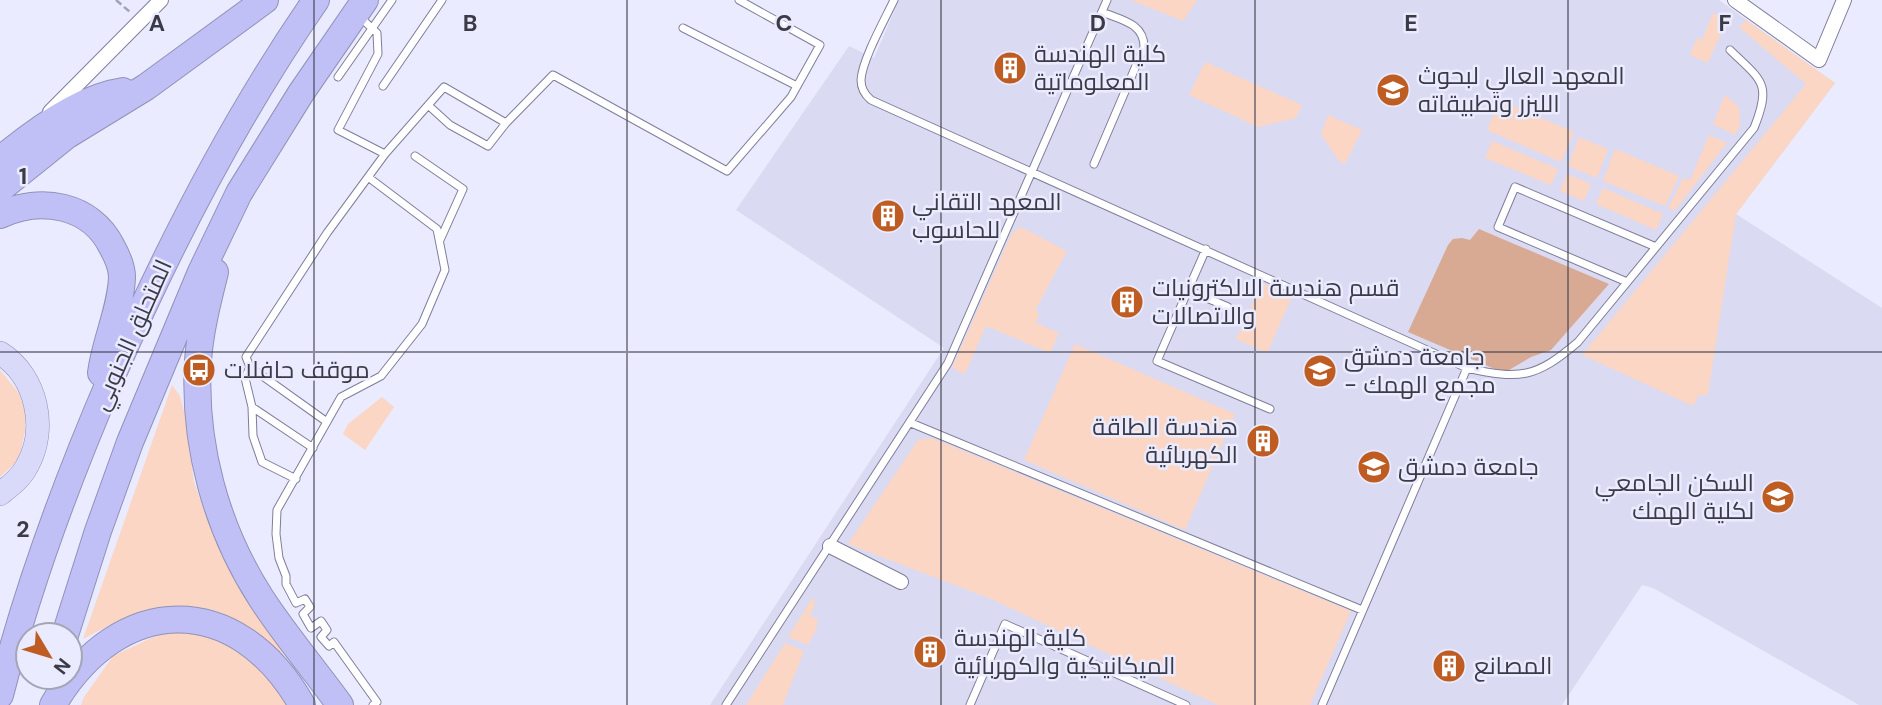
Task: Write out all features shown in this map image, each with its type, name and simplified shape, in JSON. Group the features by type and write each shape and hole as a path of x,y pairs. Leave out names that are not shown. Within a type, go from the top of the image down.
{"highway":[{"path":"0,189 66,136 146,88 265,0"},
{"name":"المتحلق الجنوبي","path":"0,695 34,575 98,407 148,291 256,93 316,0"},
{"name":"المتحلق الجنوبي","path":"69,621 130,442 201,272 239,193 301,93 365,14"},
{"path":"8,153 92,100 117,92 146,88"},
{"path":"239,193 212,285 198,358 198,409 205,460 223,521 249,578 340,705"},
{"path":"0,215 17,207 35,204 70,209 100,228 111,243 122,276 105,349 98,407"},
{"path":"53,705 79,670 106,645 140,624 169,619 211,625 250,644 276,668 302,705"}],"main road":[{"path":"0,353 20,371 31,389 38,428 27,467 15,482 0,494"}],"street":[{"path":"8,153 161,0"},
{"path":"1735,0 1819,60 1844,0"},
{"path":"830,546 901,582"}],"lane":[{"path":"338,77 365,14 392,0"},
{"path":"383,86 442,0"},
{"path":"428,106 450,125 488,146 506,123 553,75 727,171 791,97 820,44 739,0"},
{"path":"894,0 861,79 866,96 1467,368 1503,376 1529,373 1553,363 1577,342 1754,128 1762,107 1764,90 1759,78 1730,50"},
{"path":"726,705 948,363 1107,0"},
{"path":"1094,164 1144,47 1144,36 1136,27 1102,12"},
{"path":"365,14 377,33 378,54 338,130 385,154"},
{"path":"683,27 797,86"},
{"path":"327,422 250,367 246,357 327,233 368,177 444,87 506,123"},
{"path":"415,156 463,189 439,241"},
{"path":"368,177 437,229 444,270 422,324 381,376 341,397 276,510 278,546 286,584 296,603 305,599 310,607 303,614 311,628 321,621 327,630 321,637 329,646 334,642 377,702 373,705"},
{"path":"1627,282 1498,227 1515,187 1656,247"},
{"path":"1206,249 1157,361 1270,409"},
{"path":"1188,290 1228,307"},
{"path":"250,367 245,379 252,407 253,436 262,462 296,479"},
{"path":"1322,705 1467,368"},
{"path":"252,407 313,448"},
{"path":"911,423 1362,610"},
{"path":"970,705 1005,624 1186,705"}],"path":[{"path":"116,0 141,21"}],"shaded area":[{"name":"جامعة دمشق","path":"899,0 1719,0 1835,83 1736,214 1882,308 1882,705 1859,705 1653,588 1642,585 1562,705 710,705 944,348 736,210 849,46 874,58"},
{"path":"1131,0 1197,0 1183,21"},
{"path":"1713,13 1727,20 1708,63 1690,55 1697,38 1702,40"},
{"path":"1746,20 1835,83 1736,214 1708,394 1698,396 1693,406 1582,355 1806,84 1739,27"},
{"path":"1205,62 1302,105 1296,118 1258,127 1189,95"},
{"path":"1725,95 1739,107 1740,125 1735,135 1713,124"},
{"path":"1499,100 1574,132 1561,162 1487,130"},
{"path":"1328,115 1362,130 1345,164 1339,161 1321,134"},
{"path":"1709,135 1727,143 1674,211 1668,208 1683,178 1690,180"},
{"path":"1579,137 1608,149 1597,178 1568,166"},
{"path":"1492,141 1558,169 1551,185 1485,158"},
{"path":"1615,149 1679,176 1665,206 1603,181"},
{"path":"1567,174 1591,184 1584,201 1560,191"},
{"path":"1603,188 1663,214 1656,230 1596,204"},
{"path":"1021,227 1067,251 1036,309 1039,315 1036,323 1059,333 1050,353 986,326 965,374 952,368 1012,233"},
{"path":"1479,229 1609,284 1551,350 1531,357 1504,373 1408,332 1448,245 1453,239 1470,240"},
{"path":"1262,283 1292,297 1267,353 1236,339"},
{"path":"1075,344 1235,414 1185,530 1024,460"},
{"path":"0,370 18,392 25,409 25,431 19,460 0,477"},
{"path":"172,385 180,396 194,482 210,527 288,663 283,664 269,649 143,615 112,624 84,638"},
{"path":"382,397 394,407 365,450 343,434 348,424"},
{"path":"932,438 1351,611 1310,705 1218,705 991,599 848,544 918,440"},
{"path":"813,597 815,604 810,616 818,619 808,645 788,637"},
{"path":"179,625 233,641 291,705 81,705 113,656"},
{"path":"785,643 804,651 783,705 746,705"}],"place":[{"name":"كلية الهندسة المعلوماتية","path":"1010,68"},
{"name":"المعهد العالي لبحوث الليزر وتطبيقاته","path":"1393,90"},
{"name":"المعهد التقاني للحاسوب","path":"888,216"},
{"name":"قسم هندسة الالكترونيات والاتصالات","path":"1127,302"},
{"name":"موقف حافلات","path":"199,370"},
{"name":"جامعة دمشق - مجمع الهمك","path":"1320,371"},
{"name":"هندسة الطاقة الكهربائية","path":"1263,441"},
{"name":"جامعة دمشق","path":"1374,467"},
{"name":"السكن الجامعي لكلية الهمك","path":"1778,497"},
{"name":"كلية الهندسة الميكانيكية والكهربائية","path":"930,652"},
{"name":"المصانع","path":"1449,666"}]}
